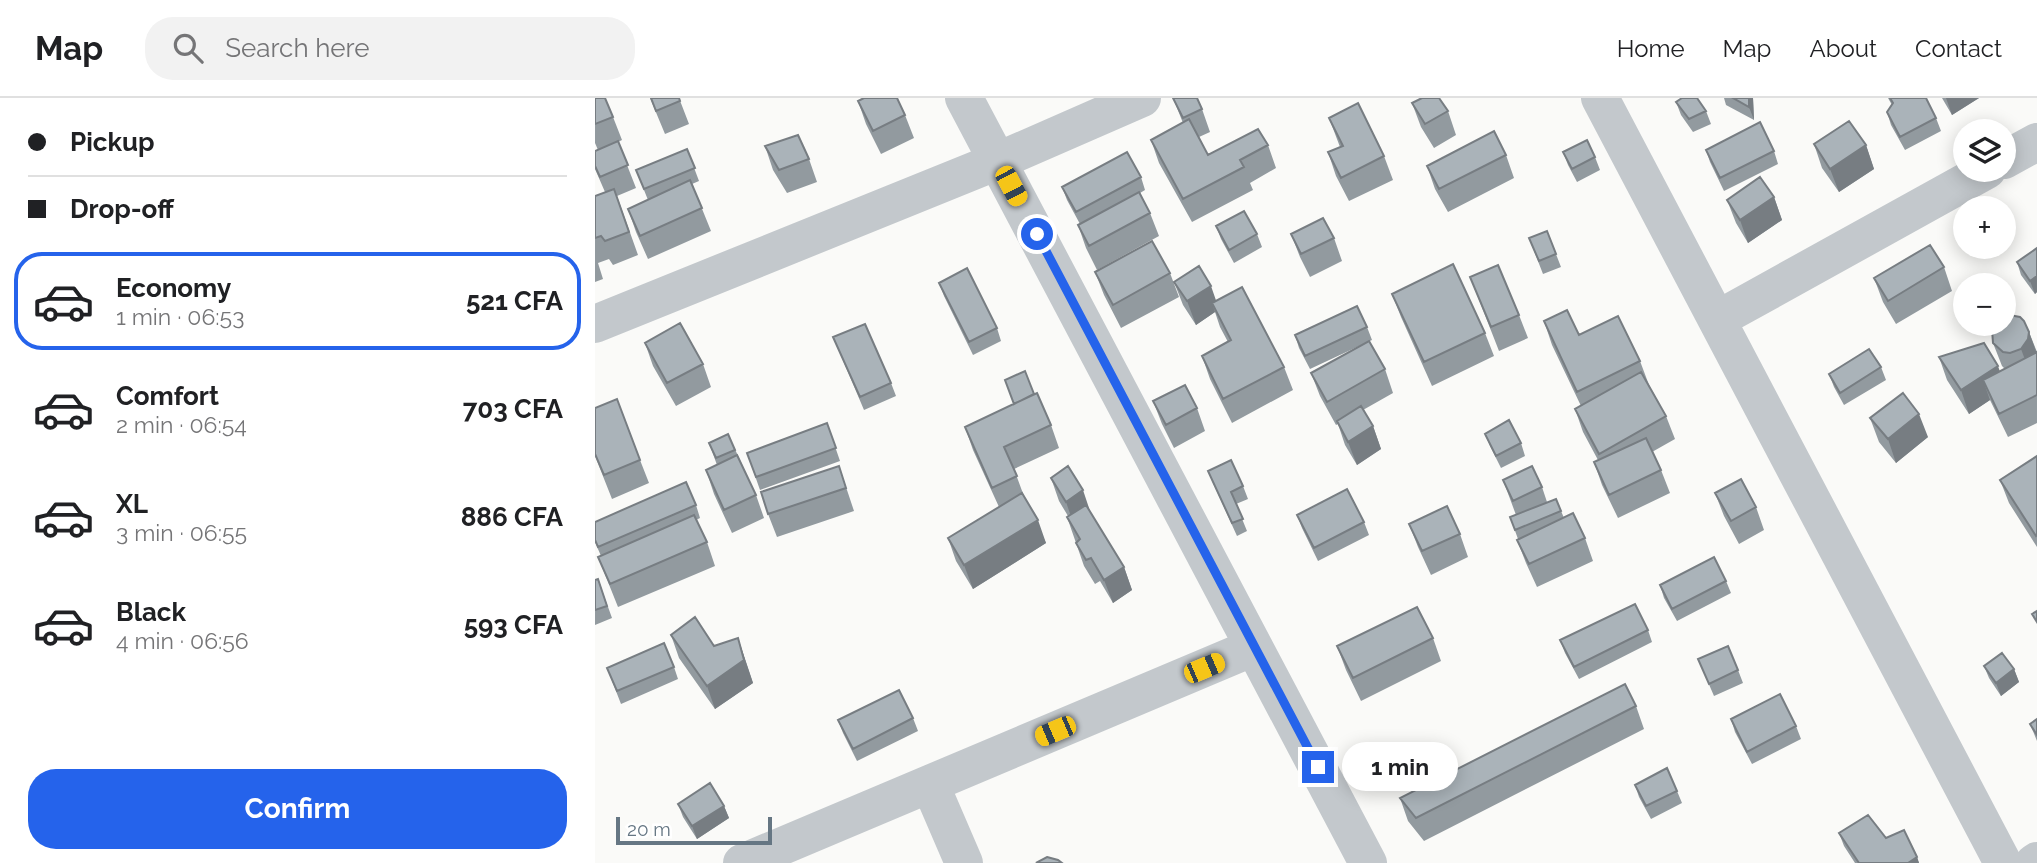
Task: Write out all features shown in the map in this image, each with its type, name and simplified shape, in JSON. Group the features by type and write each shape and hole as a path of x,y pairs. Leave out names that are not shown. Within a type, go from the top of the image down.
{"street":[{"path":"964,98 1368,863"},
{"path":"595,324 998,161 1142,98"},
{"path":"1599,98 2003,863"},
{"path":"2016,153 2037,142"},
{"path":"1718,319 1965,182"},
{"path":"742,863 1254,647"},
{"path":"930,784 964,863"}],"building":[{"path":"595,98 605,98 613,117 595,124"},
{"path":"651,98 679,98 680,101 656,111"},
{"path":"864,98 897,98 905,115 873,131 858,101"},
{"path":"1173,98 1197,98 1202,109 1183,118"},
{"path":"1422,98 1439,98 1448,111 1425,124 1412,103"},
{"path":"1682,98 1697,98 1706,111 1689,119 1676,102"},
{"path":"1733,98 1749,98 1749,107"},
{"path":"1890,98 1926,98 1936,118 1900,137 1887,112 1893,103"},
{"path":"1358,103 1384,156 1341,178 1328,152 1343,146 1329,118"},
{"path":"1189,119 1208,155 1258,129 1268,145 1240,160 1244,167 1183,199 1151,140"},
{"path":"1849,121 1866,145 1830,169 1814,144"},
{"path":"1760,122 1774,151 1720,178 1706,150"},
{"path":"1494,131 1506,155 1439,189 1427,166"},
{"path":"798,135 809,159 779,170 765,146"},
{"path":"1587,140 1595,157 1572,169 1563,152"},
{"path":"618,141 628,165 600,177 595,166 595,151"},
{"path":"687,149 695,168 644,189 636,170"},
{"path":"1127,152 1141,177 1076,212 1062,187"},
{"path":"1760,177 1774,197 1740,220 1727,200"},
{"path":"690,180 702,208 640,236 628,209"},
{"path":"614,189 629,232 605,241 601,236 595,238 595,196"},
{"path":"1139,192 1150,213 1089,246 1078,225"},
{"path":"1244,211 1257,234 1229,250 1216,226"},
{"path":"1323,218 1334,238 1301,254 1291,234"},
{"path":"1547,231 1556,254 1539,261 1529,238"},
{"path":"1152,241 1170,273 1113,305 1095,272"},
{"path":"1930,245 1944,267 1888,301 1874,278"},
{"path":"2037,248 2037,276 2030,281 2017,262"},
{"path":"1453,264 1485,333 1424,362 1392,294"},
{"path":"1498,265 1519,315 1491,327 1470,277"},
{"path":"1199,266 1211,286 1187,301 1174,282"},
{"path":"967,268 997,328 969,342 939,283"},
{"path":"1242,287 1284,367 1223,399 1202,356 1231,340 1212,303"},
{"path":"1357,306 1367,327 1305,356 1295,335"},
{"path":"1567,310 1579,335 1618,316 1640,361 1577,392 1544,321"},
{"path":"2016,316 2024,321 2029,332 2021,349 2010,353 2003,352 1993,343 1992,336 2016,336"},
{"path":"680,323 703,364 667,383 645,343"},
{"path":"865,324 891,383 860,397 833,337"},
{"path":"1369,341 1385,369 1327,402 1311,373"},
{"path":"1984,343 1998,366 1961,390 1939,357"},
{"path":"1869,349 1881,367 1840,393 1829,374"},
{"path":"2037,352 2037,395 1999,414 1983,380"},
{"path":"1025,371 1034,394 1014,404 1005,380"},
{"path":"1641,372 1666,416 1599,454 1575,409"},
{"path":"1185,385 1197,408 1166,425 1153,401"},
{"path":"1037,393 1051,425 1004,447 1017,476 992,488 965,427"},
{"path":"1903,393 1919,414 1888,439 1870,418"},
{"path":"617,399 640,460 604,475 595,454 595,408"},
{"path":"1361,406 1373,426 1348,442 1337,421"},
{"path":"1509,420 1521,443 1496,456 1485,434"},
{"path":"827,423 836,448 756,477 747,453"},
{"path":"728,434 735,450 716,458 709,443"},
{"path":"1646,438 1661,470 1609,495 1594,462"},
{"path":"737,455 756,495 724,510 706,470"},
{"path":"2037,456 2037,535 2036,536 2000,480"},
{"path":"1231,460 1243,486 1231,492 1243,519 1232,523 1208,471"},
{"path":"839,466 846,488 768,514 761,492"},
{"path":"1068,466 1083,490 1066,502 1051,478"},
{"path":"1532,466 1542,487 1513,501 1503,480"},
{"path":"1741,479 1756,507 1731,521 1715,493"},
{"path":"686,482 696,505 598,547 595,540 595,522"},
{"path":"1347,489 1364,522 1314,548 1297,515"},
{"path":"1022,493 1038,520 964,565 948,538"},
{"path":"1556,499 1561,511 1515,530 1510,517"},
{"path":"1086,505 1124,567 1104,580 1091,558 1086,560 1076,543 1080,539 1067,517"},
{"path":"1447,506 1460,534 1422,551 1409,524"},
{"path":"1573,513 1585,538 1529,564 1517,540"},
{"path":"694,515 707,542 610,584 598,557"},
{"path":"1714,557 1726,581 1672,609 1660,585"},
{"path":"598,579 607,606 595,610 595,580"},
{"path":"1635,604 1648,630 1574,667 1560,640"},
{"path":"1417,607 1433,638 1353,678 1337,646"},
{"path":"695,617 714,646 738,638 744,660 707,686 671,635"},
{"path":"664,643 674,667 617,691 607,668"},
{"path":"1728,646 1738,670 1709,684 1698,659"},
{"path":"2002,653 2014,669 1996,683 1984,666"},
{"path":"1625,684 1636,706 1416,818 1400,798"},
{"path":"899,690 913,718 853,749 838,720"},
{"path":"1780,694 1796,726 1747,752 1731,719"},
{"path":"2037,719 2037,735 2030,724"},
{"path":"1667,768 1677,791 1646,806 1635,785"},
{"path":"710,783 724,806 692,826 678,804"},
{"path":"1868,815 1886,838 1904,830 1917,857 1908,863 1859,863 1839,833"},
{"path":"1047,857 1058,860 1062,863 1036,863"}],"route":[{"path":"1037,234 1318,767"}]}
